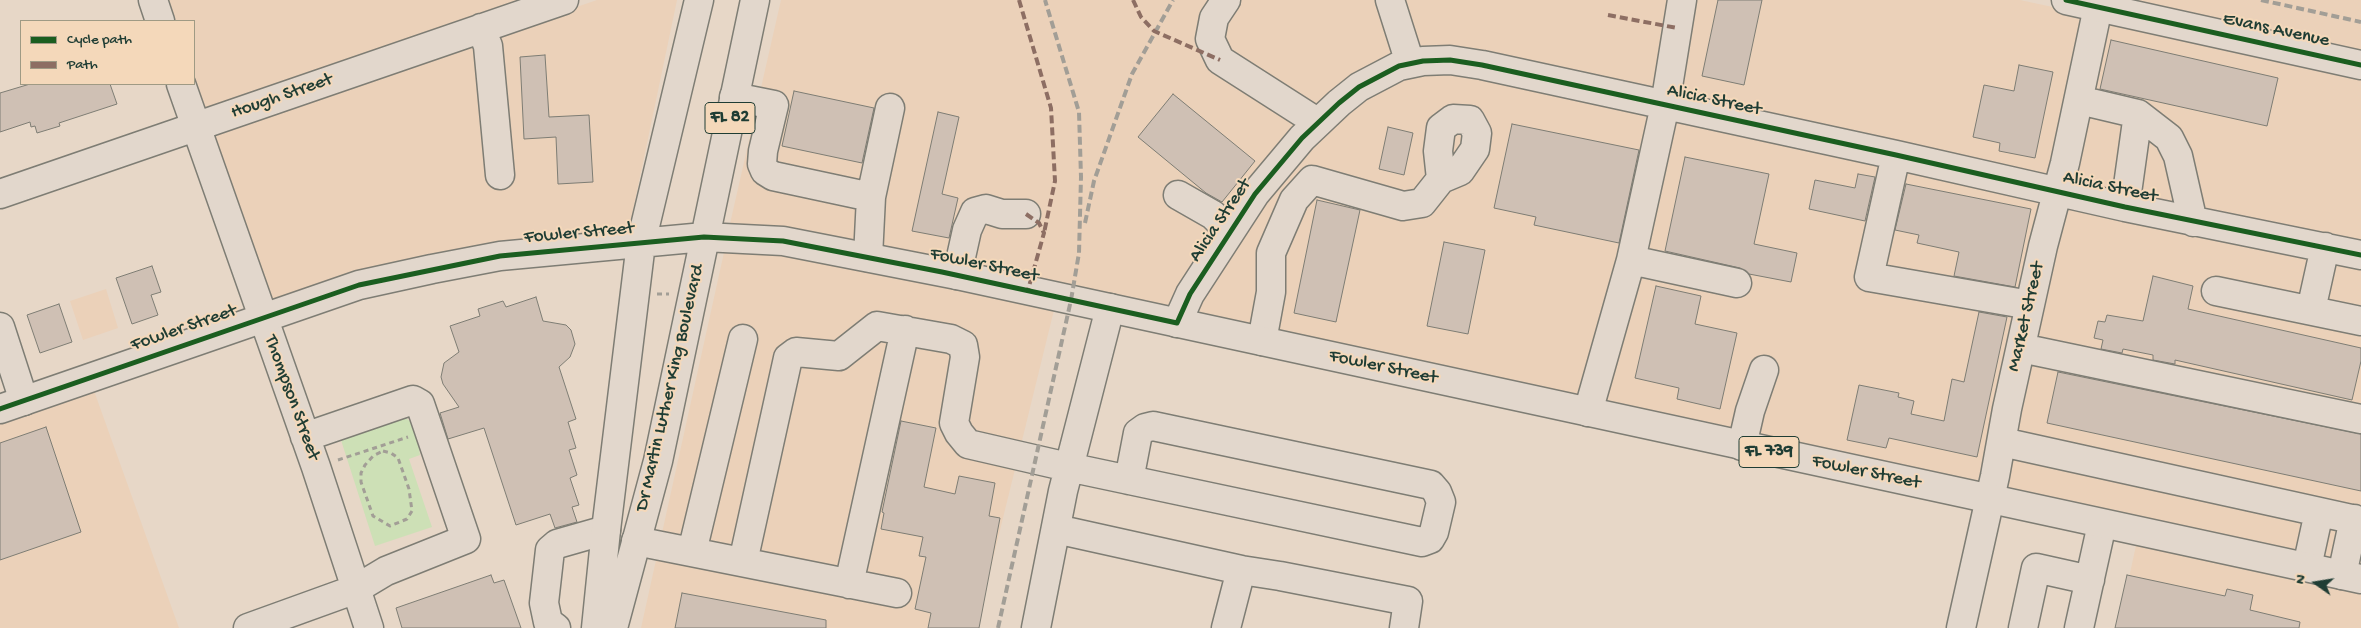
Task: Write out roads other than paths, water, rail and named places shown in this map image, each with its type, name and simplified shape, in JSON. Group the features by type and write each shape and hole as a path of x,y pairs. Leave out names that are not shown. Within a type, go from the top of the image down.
{"main road":[{"path":"153,0 160,20"},
{"name":"Hough Street","path":"0,194 564,0"},
{"name":"Dr Martin Luther King Boulevard","path":"596,628 641,243 699,0"},
{"name":"Dr Martin Luther King Boulevard","path":"612,628 658,461 755,0"},
{"path":"1226,0 1214,18 1210,39 1220,60 1317,122"},
{"path":"1390,0 1410,63"},
{"path":"1588,412 1631,260 1665,105 1682,0"},
{"name":"Evans Avenue","path":"2066,0 2361,65"},
{"name":"Market Street","path":"1961,628 1990,500 2030,305 2079,100 2098,7"},
{"path":"481,28 488,46 500,175"},
{"name":"Alicia Street","path":"1177,323 1190,294 1255,194 1317,122 1359,87 1380,74 1410,63 1450,60 1896,155 2193,222 2361,255"},
{"name":"Thompson Street","path":"181,85 305,437 369,628"},
{"path":"734,97 774,106 763,151 762,164 765,171 774,176 871,197"},
{"path":"2079,100 2138,114 2168,138 2178,156 2193,222"},
{"path":"868,257 871,197 890,108"},
{"path":"2125,207 2138,114"},
{"path":"1896,155 1869,277 2030,305"},
{"path":"1287,156 1312,180 1403,206 1422,203 1441,179"},
{"path":"1262,341 1271,292 1271,253 1294,200 1312,180"},
{"path":"1178,195 1213,215 1230,232"},
{"path":"957,275 967,230 975,212 986,209 1002,214 1026,214"},
{"name":"Fowler Street","path":"12,405 359,285 432,269 500,256 704,237 783,241 957,275 2351,577"},
{"path":"2311,310 2325,247"},
{"path":"1631,260 1737,283"},
{"path":"2216,291 2361,321"},
{"path":"1036,628 1068,467 1110,308"},
{"path":"743,562 788,358 796,352 839,356 877,326 951,339 963,345 965,357 954,423 968,444 1068,467 1129,480 1422,542 1430,539 1434,532 1441,502 1432,486 1153,426 1145,428 1138,433 1129,480"},
{"path":"0,327 12,405"},
{"path":"630,329 638,362 619,486 618,518 623,536 636,541 897,593"},
{"path":"849,584 905,330"},
{"path":"692,552 743,338"},
{"path":"2021,348 2361,419"},
{"path":"1742,446 1750,411 1764,370"},
{"path":"248,628 356,589 386,571 466,539 420,404 413,400 305,437"},
{"path":"2002,442 2358,520 2351,577"},
{"path":"2307,568 2319,512"},
{"path":"2079,628 2102,524"},
{"path":"1056,529 1241,570 1408,601 1405,623"},
{"path":"556,628 548,622 544,603 550,550 557,544 606,530"},
{"path":"2023,628 2036,568 2090,580"},
{"path":"1226,628 1241,570"}],"railway":[{"path":"998,628 1071,300 1079,253 1081,177 1079,112 1045,0"},
{"path":"1085,223 1094,181 1132,74 1173,0"},
{"path":"2261,0 2361,22"}]}
